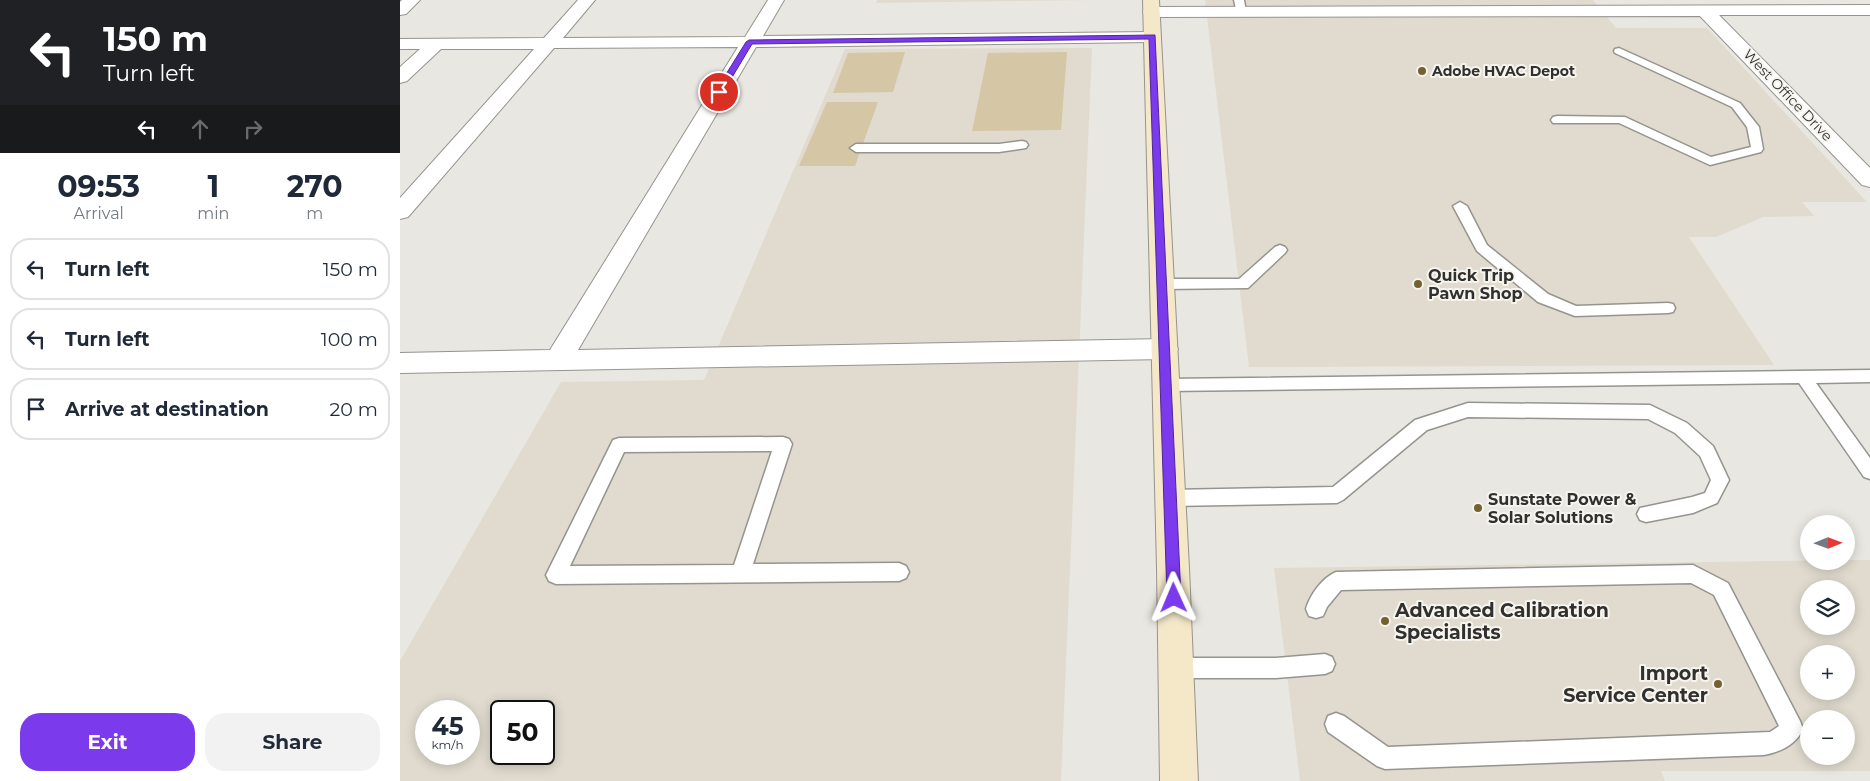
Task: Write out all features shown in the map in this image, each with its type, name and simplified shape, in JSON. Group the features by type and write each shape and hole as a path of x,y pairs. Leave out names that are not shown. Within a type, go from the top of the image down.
{"main road":[{"path":"1151,16 1180,781"}],"street":[{"path":"400,10 412,0"},
{"path":"400,212 586,0"},
{"path":"558,360 776,0"},
{"path":"400,44 749,42 1151,16 1240,6 1616,5 1705,11 1801,5 1870,10"},
{"name":"West Office Drive","path":"1705,11 1870,180"},
{"path":"400,77 437,43"},
{"path":"400,363 1165,349"}],"lane":[{"path":"1557,120 1622,119 1710,162 1757,148 1753,127 1736,105 1619,51"},
{"path":"856,148 999,148 1022,145"},
{"path":"1460,206 1482,248 1543,298 1575,311 1668,308"},
{"path":"1162,284 1243,284 1280,250"},
{"path":"1803,376 1870,472"},
{"path":"1165,385 1870,376"},
{"path":"1170,498 1336,495 1421,425 1468,410 1650,412 1681,428 1707,451 1720,480 1711,498 1694,506 1646,514"},
{"path":"740,574 783,444 619,445 556,575 740,574 898,572"},
{"path":"1316,609 1318,602 1336,581 1693,574 1721,589 1792,729 1776,742 1764,744 1385,758 1336,724"},
{"path":"1176,668 1276,668 1326,664"}],"shaded area":[{"path":"877,0 1094,0 876,3"},
{"path":"1205,0 1593,0 1616,28 1707,28 1867,202 1802,202 1814,216 1763,217 1716,237 1689,237 1774,365 1249,367"},
{"path":"1092,48 1061,781 400,781 400,661 561,382 704,380 845,49"},
{"path":"905,52 893,92 833,93 848,53"},
{"path":"1067,52 1061,130 972,131 988,53"},
{"path":"827,102 878,102 855,166 799,166"},
{"path":"1855,560 1870,560 1870,771 1661,771 1665,781 1300,781 1274,568 1800,561 1800,570 1855,570"}],"place":[{"name":"Adobe HVAC Depot","path":"1422,71"},
{"name":"Quick Trip Pawn Shop","path":"1418,284"},
{"name":"Sunstate Power & Solar Solutions","path":"1478,508"},
{"name":"Advanced Calibration Specialists","path":"1385,621"},
{"name":"Import Service Center","path":"1718,684"}],"route":[{"path":"719,92 749,42 1152,37 1174,598"}]}
